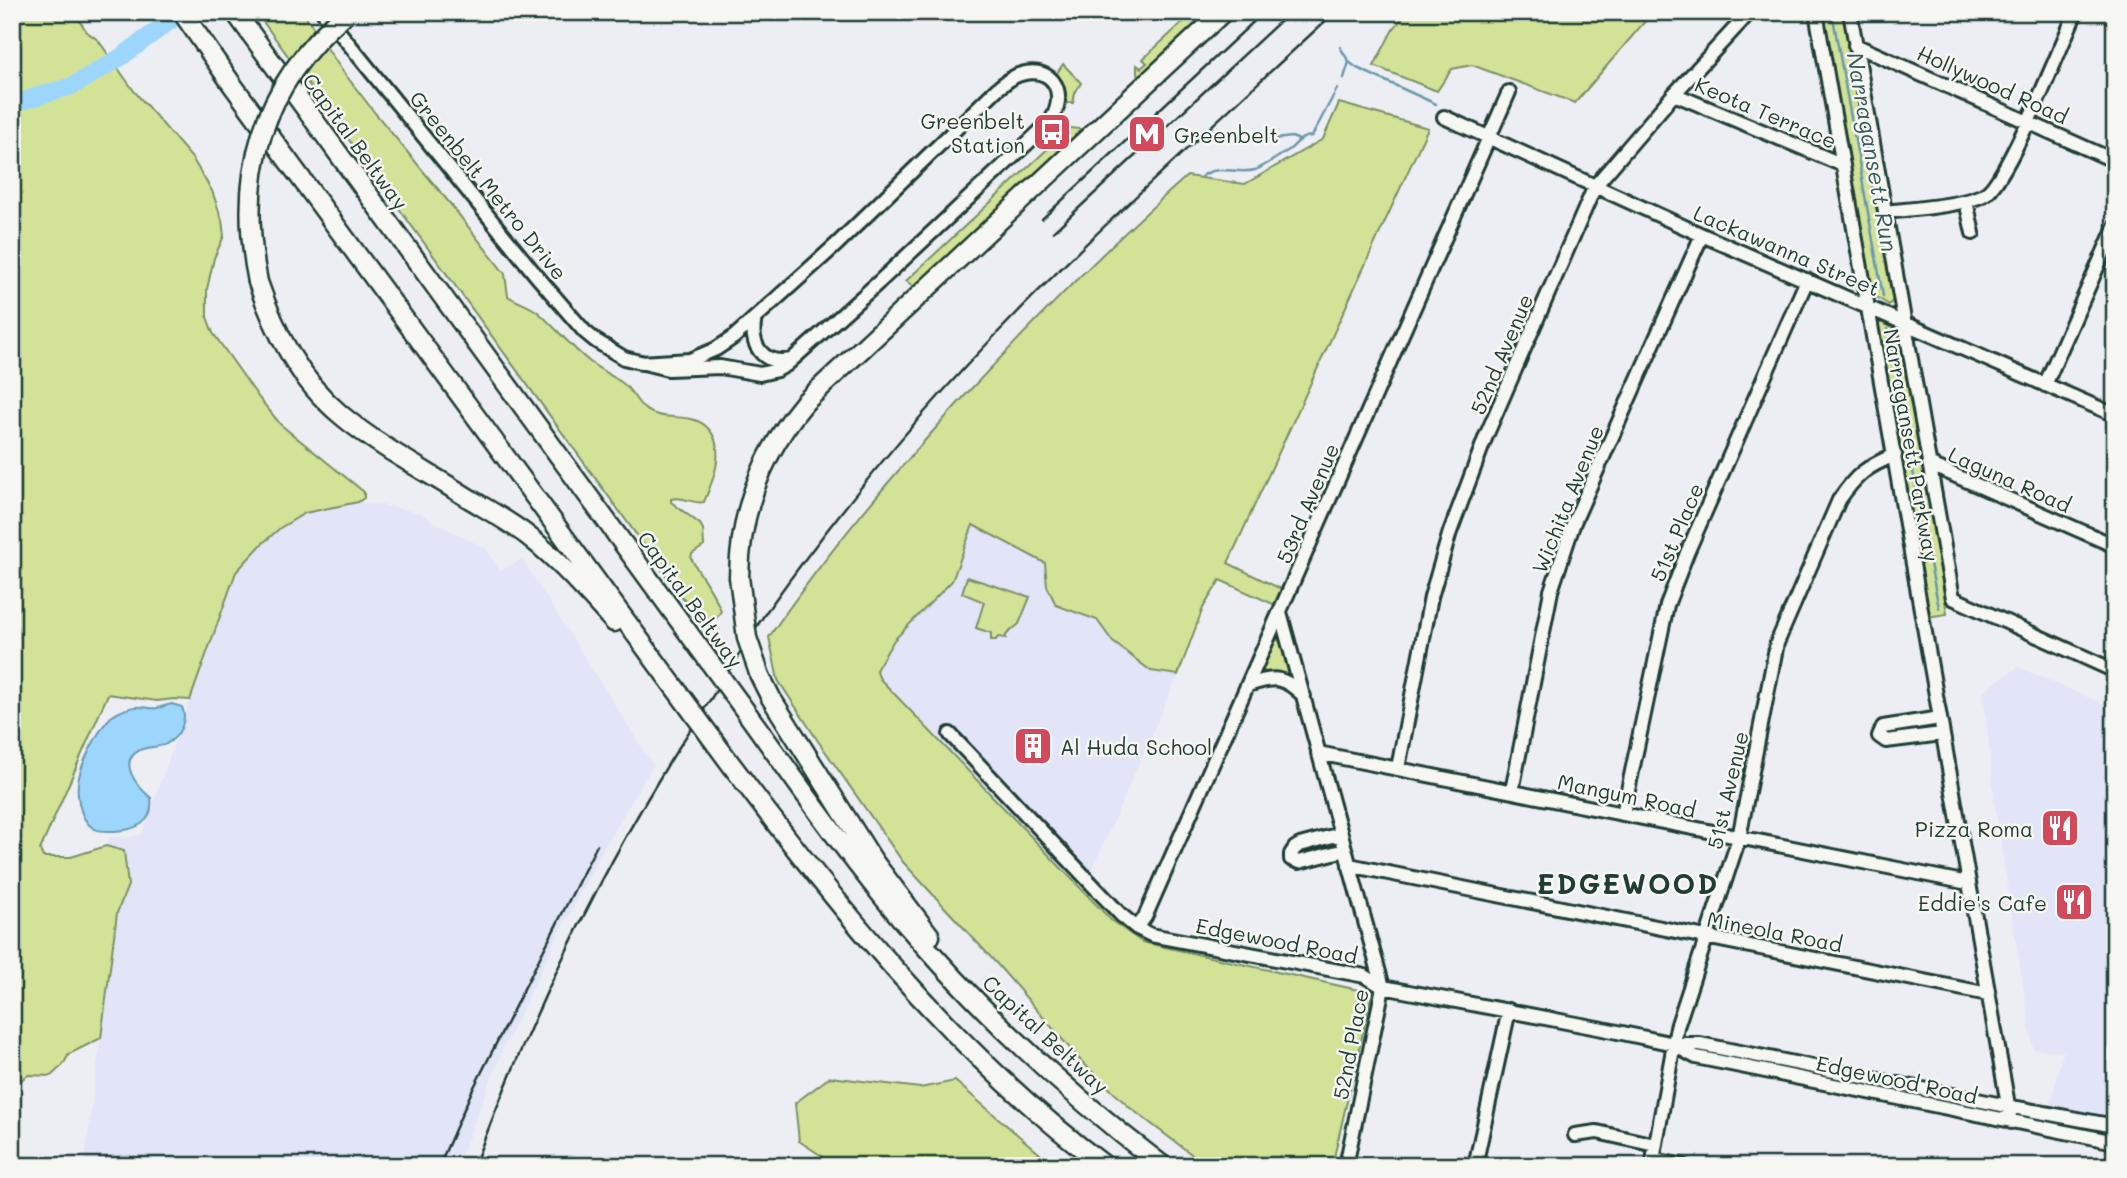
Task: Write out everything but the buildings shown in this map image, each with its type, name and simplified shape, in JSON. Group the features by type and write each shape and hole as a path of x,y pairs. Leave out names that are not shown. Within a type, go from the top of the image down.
{"highway":[{"name":"Capital Beltway","path":"235,12 699,649 903,921 949,973 1046,1069 1118,1132 1163,1166"},
{"path":"1012,1036 874,862 760,676 747,638 739,577 743,525 753,486 763,464 789,420 805,402 1223,12"},
{"path":"346,13 324,31 294,67 270,110 261,134 251,180 250,231 258,282 281,340 317,392 351,422 527,535 551,556 675,688"},
{"path":"186,19 831,897 898,974 969,1047 1025,1100 1105,1166"}],"street":[{"name":"Greenbelt Metro Drive","path":"323,12 585,332 608,350 641,363"},
{"name":"52nd Avenue","path":"1398,768 1431,597 1450,532 1486,436 1595,186 1674,94 1750,12"},
{"name":"Narragansett Parkway","path":"1816,12 2011,1122"},
{"name":"Narragansett Parkway","path":"1850,12 1953,598 2115,671"},
{"path":"1885,212 1966,201 1991,190 2004,171 2076,12"},
{"name":"Hollywood Road","path":"1855,44 2115,160"},
{"path":"1023,73 1039,74 1053,82 1059,95 1059,103 1050,122 879,282 793,359 777,370 760,374 720,367 668,369 641,363 700,357 725,344 837,244 997,89 1014,76 1023,73"},
{"name":"53rd Avenue","path":"1137,928 1510,92"},
{"name":"Keota Terrace","path":"1674,94 1843,165"},
{"name":"Lackawanna Street","path":"1444,117 1702,234 2115,415"},
{"path":"1966,201 1973,233"},
{"path":"2045,385 2115,227"},
{"name":"Wichita Avenue","path":"1512,791 1557,568 1574,522 1702,234"},
{"name":"51st Place","path":"1623,814 1667,605 1687,553 1807,280"},
{"path":"755,318 753,339 762,354 774,360 793,359"},
{"name":"51st Avenue","path":"1653,1163 1677,1027 1738,838 1777,643 1839,499 1871,464 1895,455"},
{"name":"Laguna Road","path":"1929,464 2115,546"},
{"name":"52nd Place","path":"1280,612 1383,987 1346,1166"},
{"path":"1248,684 1270,678 1289,682 1304,696"},
{"path":"1940,718 1883,727 1879,736 1886,741 1942,734"},
{"name":"Edgewood Road","path":"950,734 1095,888 1137,928 1151,935 1365,976 1383,987 1674,1044 1700,1044 2115,1126"},
{"name":"Mangum Road","path":"1318,753 1968,883"},
{"path":"1340,834 1295,848 1291,859 1299,862 1345,850"},
{"name":"Mineola Road","path":"1349,864 1988,994"},
{"path":"1475,1166 1509,1010"},
{"name":"Edgewood Road","path":"1674,1044 1696,1057 2115,1142"},
{"path":"1575,1135 1597,1132 1656,1145"},
{"path":"1653,1163 1684,1166"}],"shaded area":[{"path":"358,502 421,513 486,549 500,571 522,559 653,765 605,846 556,939 504,1047 457,1166 84,1166 117,913 128,885 124,852 106,846 109,837 127,838 142,834 236,572 280,528 305,513"},
{"path":"972,525 1045,563 1047,586 1056,605 1097,620 1113,642 1151,671 1178,675 1083,890 880,679 876,670 894,640 952,581"},
{"path":"2018,667 2115,709 2115,1115 2050,1108 2063,1051 2033,1049 1996,813 1983,691"}],"green space":[{"path":"12,12 74,12 87,32 98,40 134,91 192,158 212,191 222,220 224,236 214,258 207,289 207,317 213,333 281,425 364,492 364,498 358,502 305,513 280,528 236,572 190,700 157,701 108,694 40,850 43,857 71,857 106,846 124,851 128,885 117,913 101,1038 69,1054 63,1065 51,1076 28,1075 12,1087"},
{"path":"256,12 303,12 341,69 505,274 508,296 536,311 583,357 625,385 646,410 663,416 691,419 707,427 716,443 717,461 704,502 675,498 671,499 671,502 703,529 704,546 692,554 691,558 721,611 716,619 702,616 684,600"},
{"path":"1194,12 1213,12 1143,78 1137,73 1137,65 1141,68 1147,63 1143,59"},
{"path":"1407,12 1653,12 1575,103 1472,65 1452,69 1437,91 1374,66 1392,31"},
{"path":"1820,12 1844,12 1895,298 1889,305 1870,293"},
{"path":"1063,64 1081,83 1073,103 1065,103 1058,77 1057,73"},
{"path":"1339,103 1428,128 1228,563 1289,593 1282,608 1220,580 1203,608 1178,675 1151,671 1113,642 1097,620 1056,605 1047,586 1045,563 973,525 952,581 894,640 876,670 880,679 1112,921 1142,942 1372,993 1332,1166 1207,1166 1129,1107 1081,1061 903,862 778,680 769,637 840,541 917,449 1023,334 1131,227 1187,176 1245,184 1323,139"},
{"path":"1070,128 1089,130 917,289 906,281"},
{"path":"1878,323 1901,332 1947,614 1926,617 1877,330"},
{"path":"967,577 1030,597 1019,624 1006,638 991,640 991,633 976,628 984,602 962,593"},
{"path":"1281,640 1293,674 1289,677 1268,675 1262,668 1274,641"},
{"path":"830,1077 920,1088 955,1081 1054,1166 837,1166 799,1141 795,1103"}],"water":[{"path":"172,704 182,707 184,712 178,733 166,744 140,750 130,761 135,781 151,798 150,814 136,827 103,831 93,828 81,810 78,787 85,760 102,728 111,717 125,709 157,708"}],"waterway":[{"path":"12,104 72,86 121,57 182,12"},
{"name":"Narragansett Run","path":"1832,12 1883,296"},
{"path":"1340,47 1349,62 1344,78"},
{"path":"1349,62 1436,104"},
{"path":"1201,177 1221,170 1255,170 1302,139 1312,136 1337,89"},
{"path":"1275,139 1292,137 1299,140"},
{"name":"Narragansett Run","path":"1888,329 1939,608"}],"railway":[{"path":"1042,219 1264,12"},
{"path":"1053,232 1290,12"},
{"path":"474,1166 515,1064 560,964 636,818 767,611 804,561 901,439 1019,310 1123,209 1335,12"},
{"path":"439,1166 471,1093 597,845"}],"place":[{"name":"Greenbelt Station","path":"1052,132"},
{"name":"Greenbelt","path":"1147,134"},
{"name":"Al Huda School","path":"1033,746"},
{"name":"Pizza Roma","path":"2060,828"},
{"name":"Eddie's Cafe","path":"2074,902"}],"district":[{"name":"EDGEWOOD","path":"1628,883"}]}
